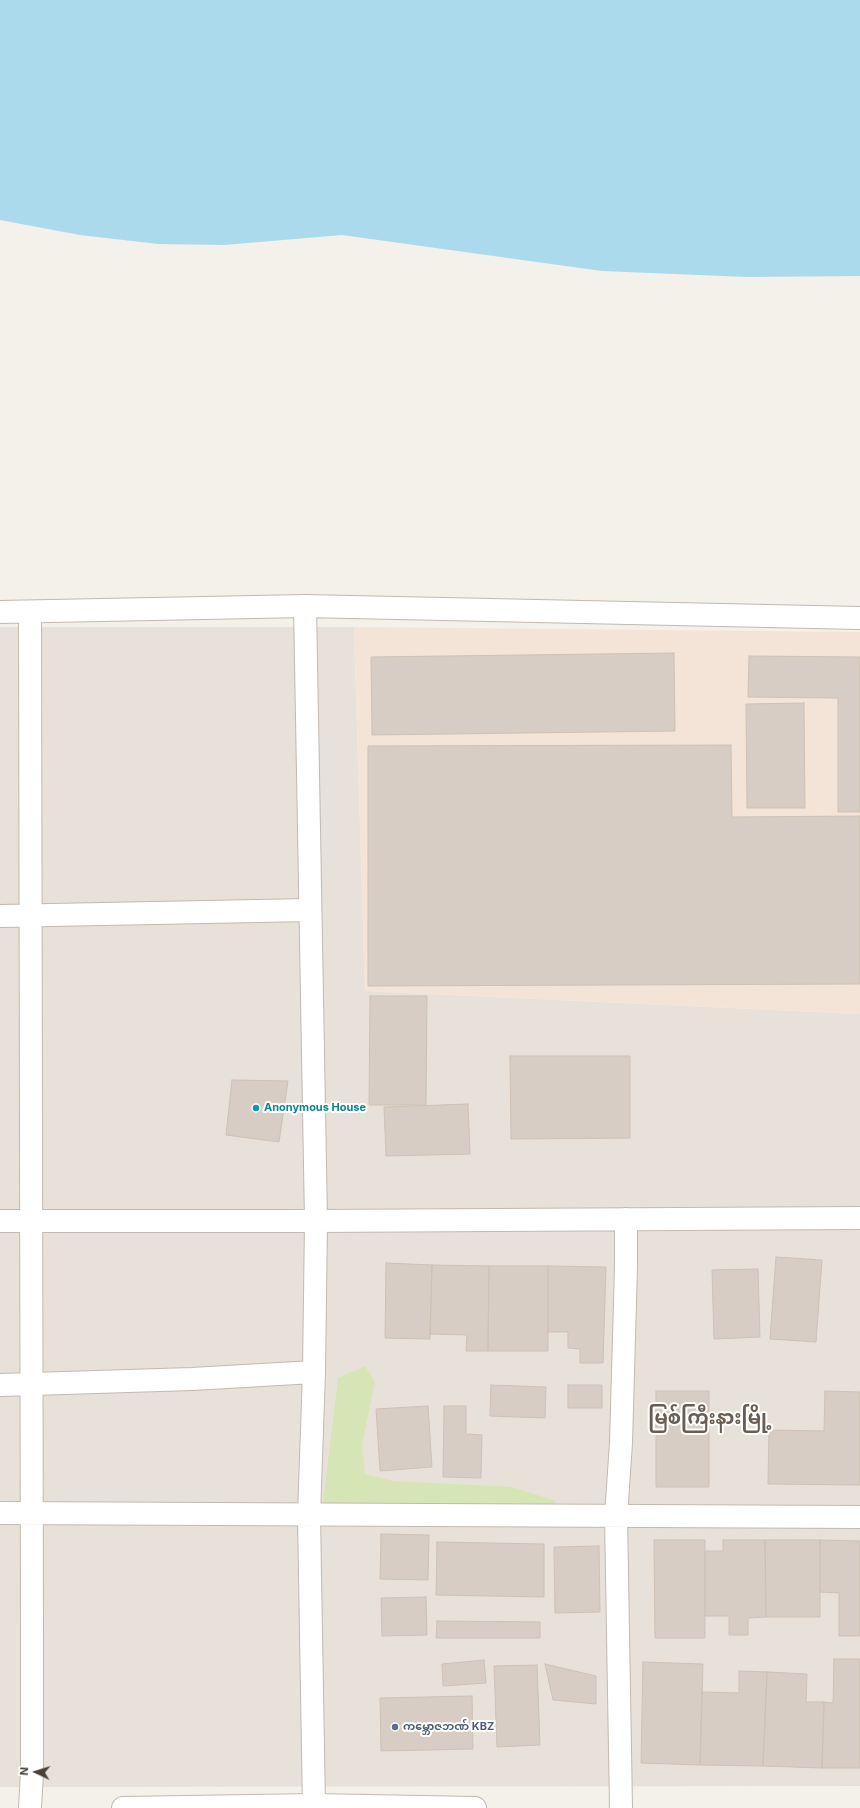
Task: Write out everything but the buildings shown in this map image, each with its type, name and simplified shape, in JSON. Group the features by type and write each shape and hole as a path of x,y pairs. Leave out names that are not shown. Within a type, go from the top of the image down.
{"street":[{"path":"305,606 309,910 316,1221 314,1372 309,1516 314,1806"},
{"path":"0,612 305,606 860,618"},
{"path":"30,612 32,1384 32,1766 30,1808"},
{"path":"0,916 309,910"},
{"path":"0,1221 860,1218"},
{"path":"621,1808 616,1516 621,1443 626,1219"},
{"path":"0,1385 314,1372"},
{"path":"0,1513 309,1516 860,1518"},
{"path":"123,1808 314,1806 475,1808"}],"shaded area":[{"path":"0,627 354,627 365,991 860,1014 860,1786 0,1787"},
{"path":"354,627 860,632 860,1014 365,991"}],"green space":[{"path":"365,1366 375,1382 362,1445 365,1474 393,1481 512,1487 556,1501 548,1527 414,1524 348,1526 323,1502 338,1378"}],"water":[{"path":"0,0 860,0 860,276 747,277 602,271 342,235 224,245 158,244 80,235 0,220"}],"place":[{"name":"Anonymous House","path":"256,1108"},
{"name":"ကမ္ဘောဇဘဏ် KBZ","path":"395,1727"}],"district":[{"name":"မြစ်ကြီးနားမြို့","path":"710,1418"}]}
